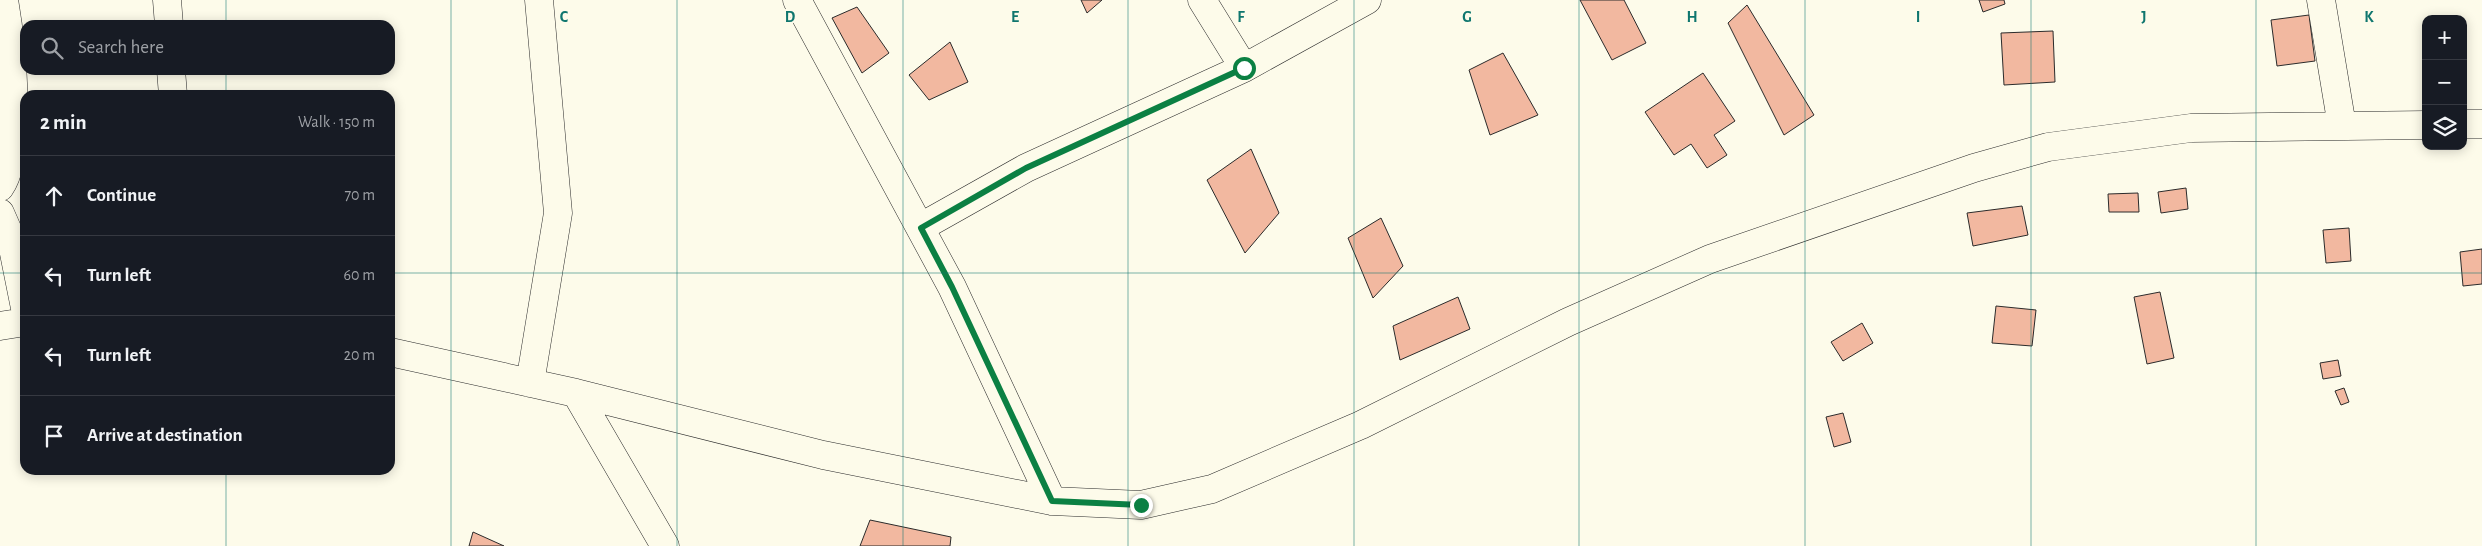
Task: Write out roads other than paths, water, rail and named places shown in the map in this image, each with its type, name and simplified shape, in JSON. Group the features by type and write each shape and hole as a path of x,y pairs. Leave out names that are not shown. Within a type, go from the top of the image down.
{"street":[{"path":"0,186 6,179 11,155 12,128 10,34 4,0"},
{"path":"168,0 169,20"},
{"path":"530,383 558,213 539,0"},
{"path":"797,0 952,287 1052,501"},
{"path":"1202,0 1244,68"},
{"path":"921,228 1026,168 1244,68 1367,0"},
{"path":"2321,0 2342,126"},
{"path":"171,75 173,90"},
{"path":"395,353 576,393 823,455 1052,501 1141,505 1212,489 1361,425 1568,322 1710,259 1974,168 2048,147 2192,128 2422,124"},
{"path":"2467,124 2482,124"},
{"path":"0,212 11,238 20,283"},
{"path":"0,326 20,323"},
{"path":"576,393 665,546"}]}
